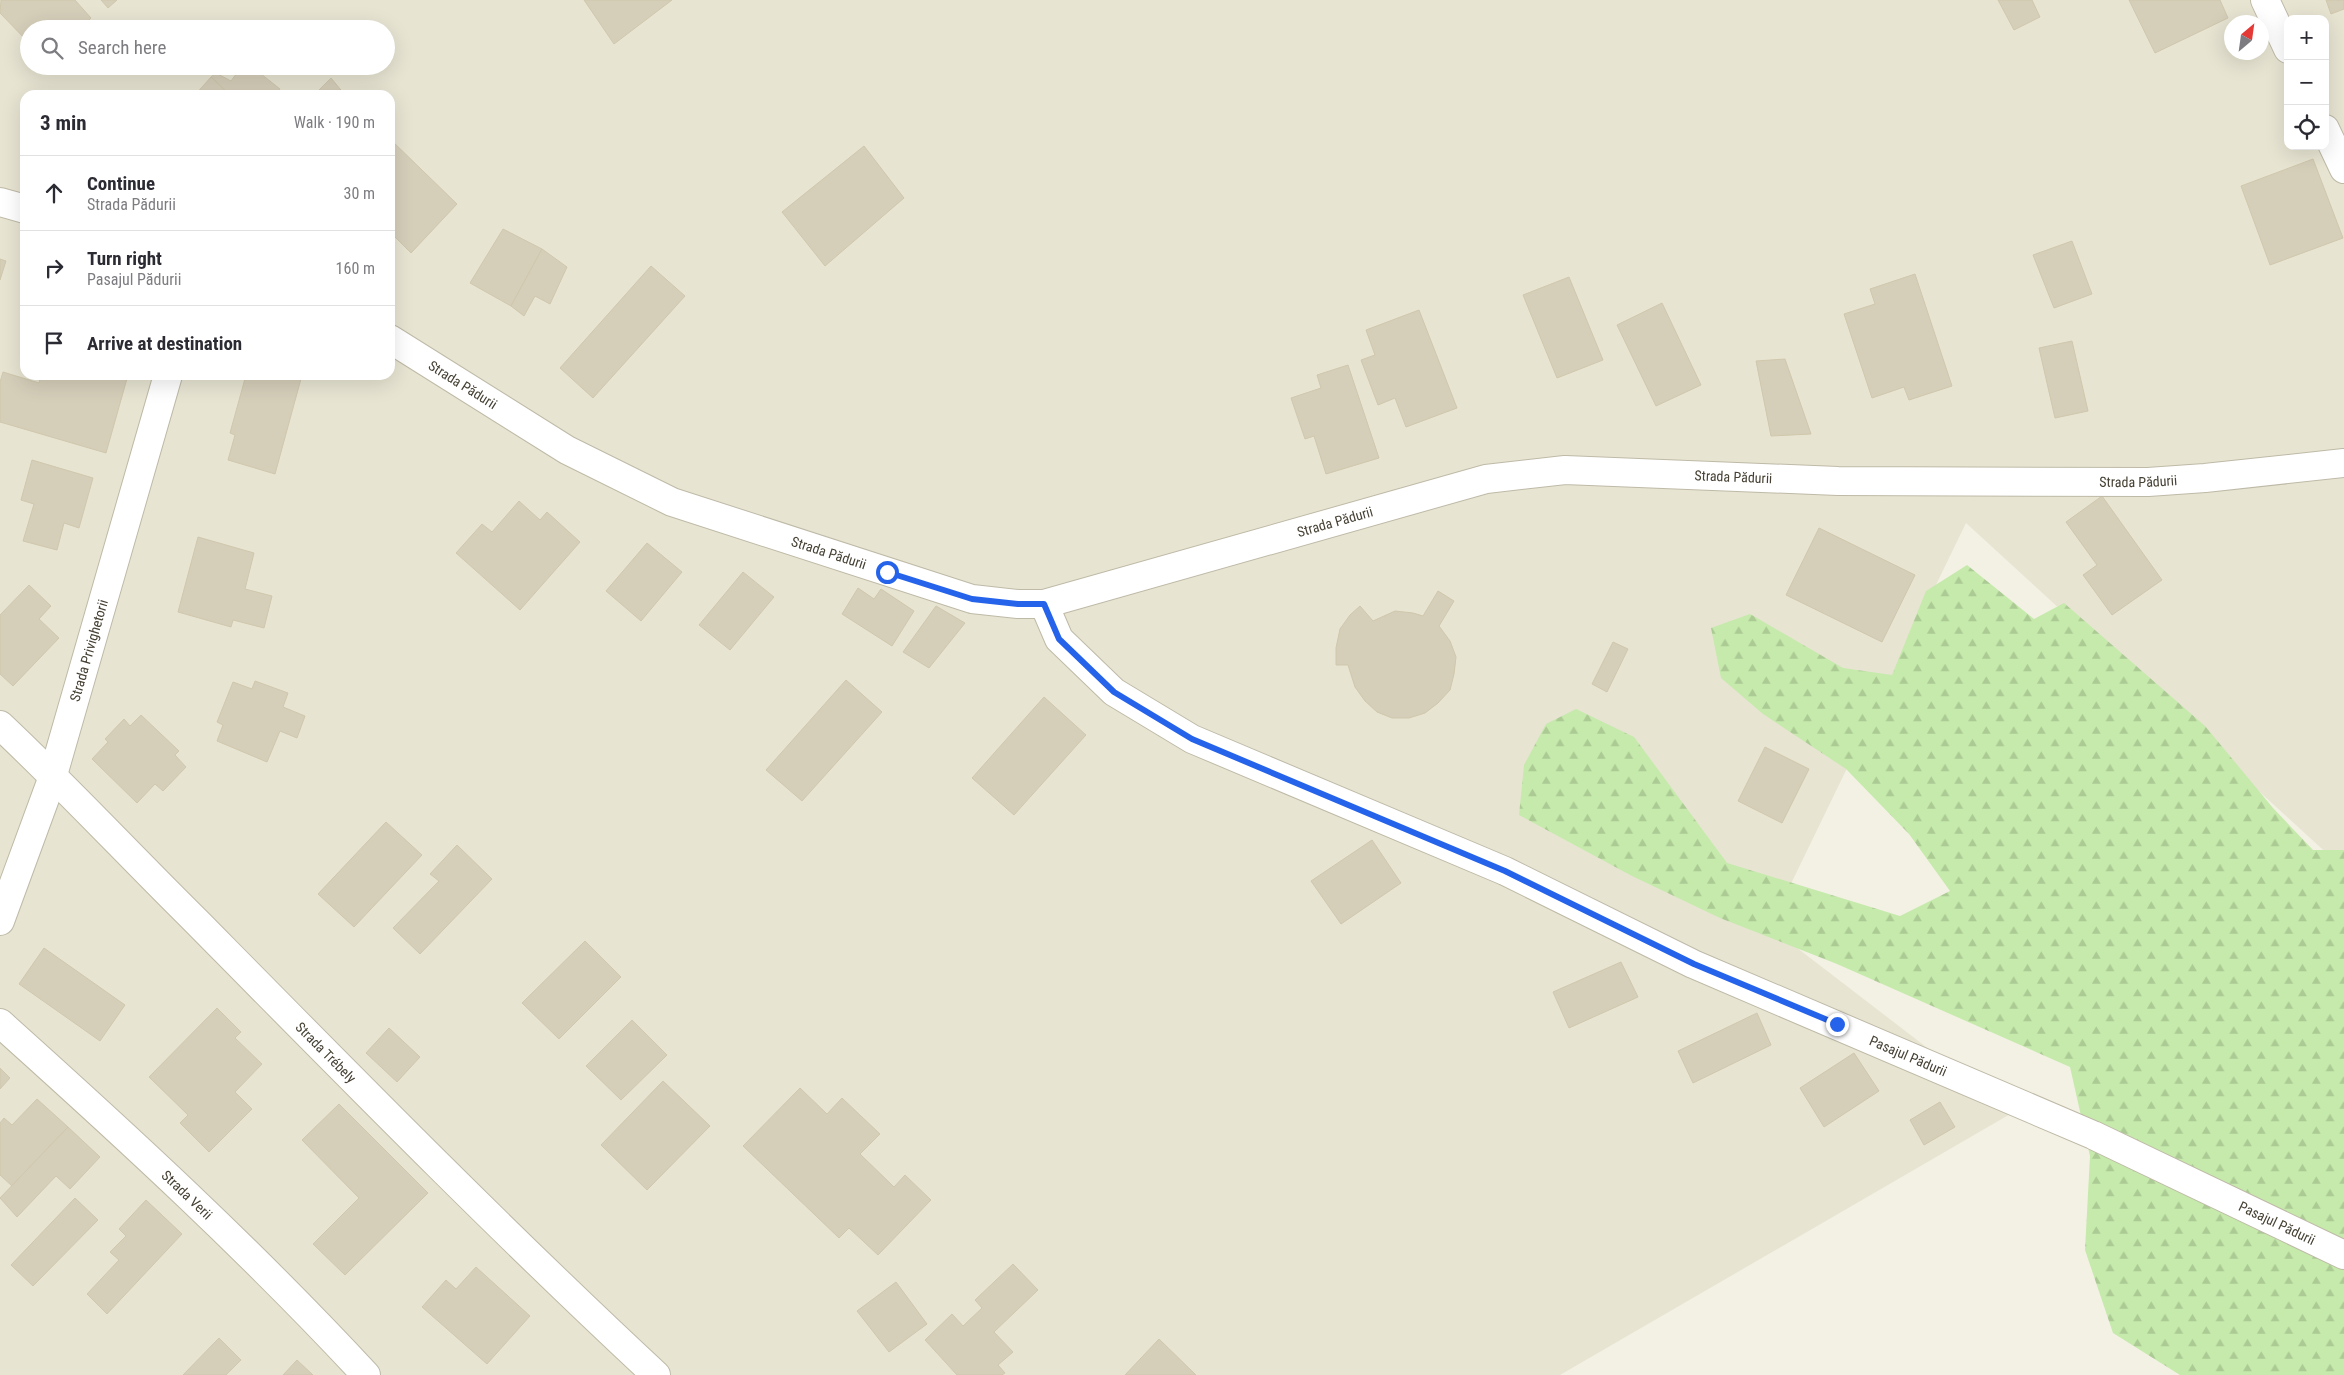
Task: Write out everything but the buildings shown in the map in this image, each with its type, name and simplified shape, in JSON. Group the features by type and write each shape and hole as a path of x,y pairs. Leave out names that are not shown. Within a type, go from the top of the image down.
{"street":[{"path":"2265,0 2284,40"},
{"path":"2329,137 2344,169"},
{"path":"0,202 20,208"},
{"name":"Strada Pădurii","path":"395,341 566,450 672,502 972,599 1018,604 1044,604 1486,479 1556,471 1838,481 2148,482 2277,472 2344,463"},
{"name":"Strada Privighetorii","path":"0,922 53,774 167,380"},
{"name":"Pasajul Pădurii","path":"1044,604 1059,639 1114,692 1192,739 1505,871 1694,964 2093,1135 2344,1255"},
{"name":"Strada Trébely","path":"0,726 53,774 185,911 452,1180 656,1375"},
{"name":"Strada Verii","path":"0,1023 77,1092 298,1301 366,1375"}],"shaded area":[{"path":"0,0 2344,0 2344,869 1966,523 1770,927 2012,1113 1560,1375 0,1375"}],"green space":[{"path":"1967,565 2034,619 2064,603 2205,726 2273,808 2313,850 2344,850 2344,1375 2180,1375 2113,1333 2085,1250 2090,1156 2070,1067 1837,964 1720,918 1632,876 1519,815 1524,765 1546,724 1576,709 1634,737 1727,863 1900,916 1950,891 1909,834 1846,769 1763,714 1721,678 1711,628 1750,614 1843,668 1892,675 1926,591"}],"route":[{"path":"887,572 972,599 1018,604 1044,604 1059,639 1114,692 1192,739 1505,871 1694,964 1837,1024"}]}
